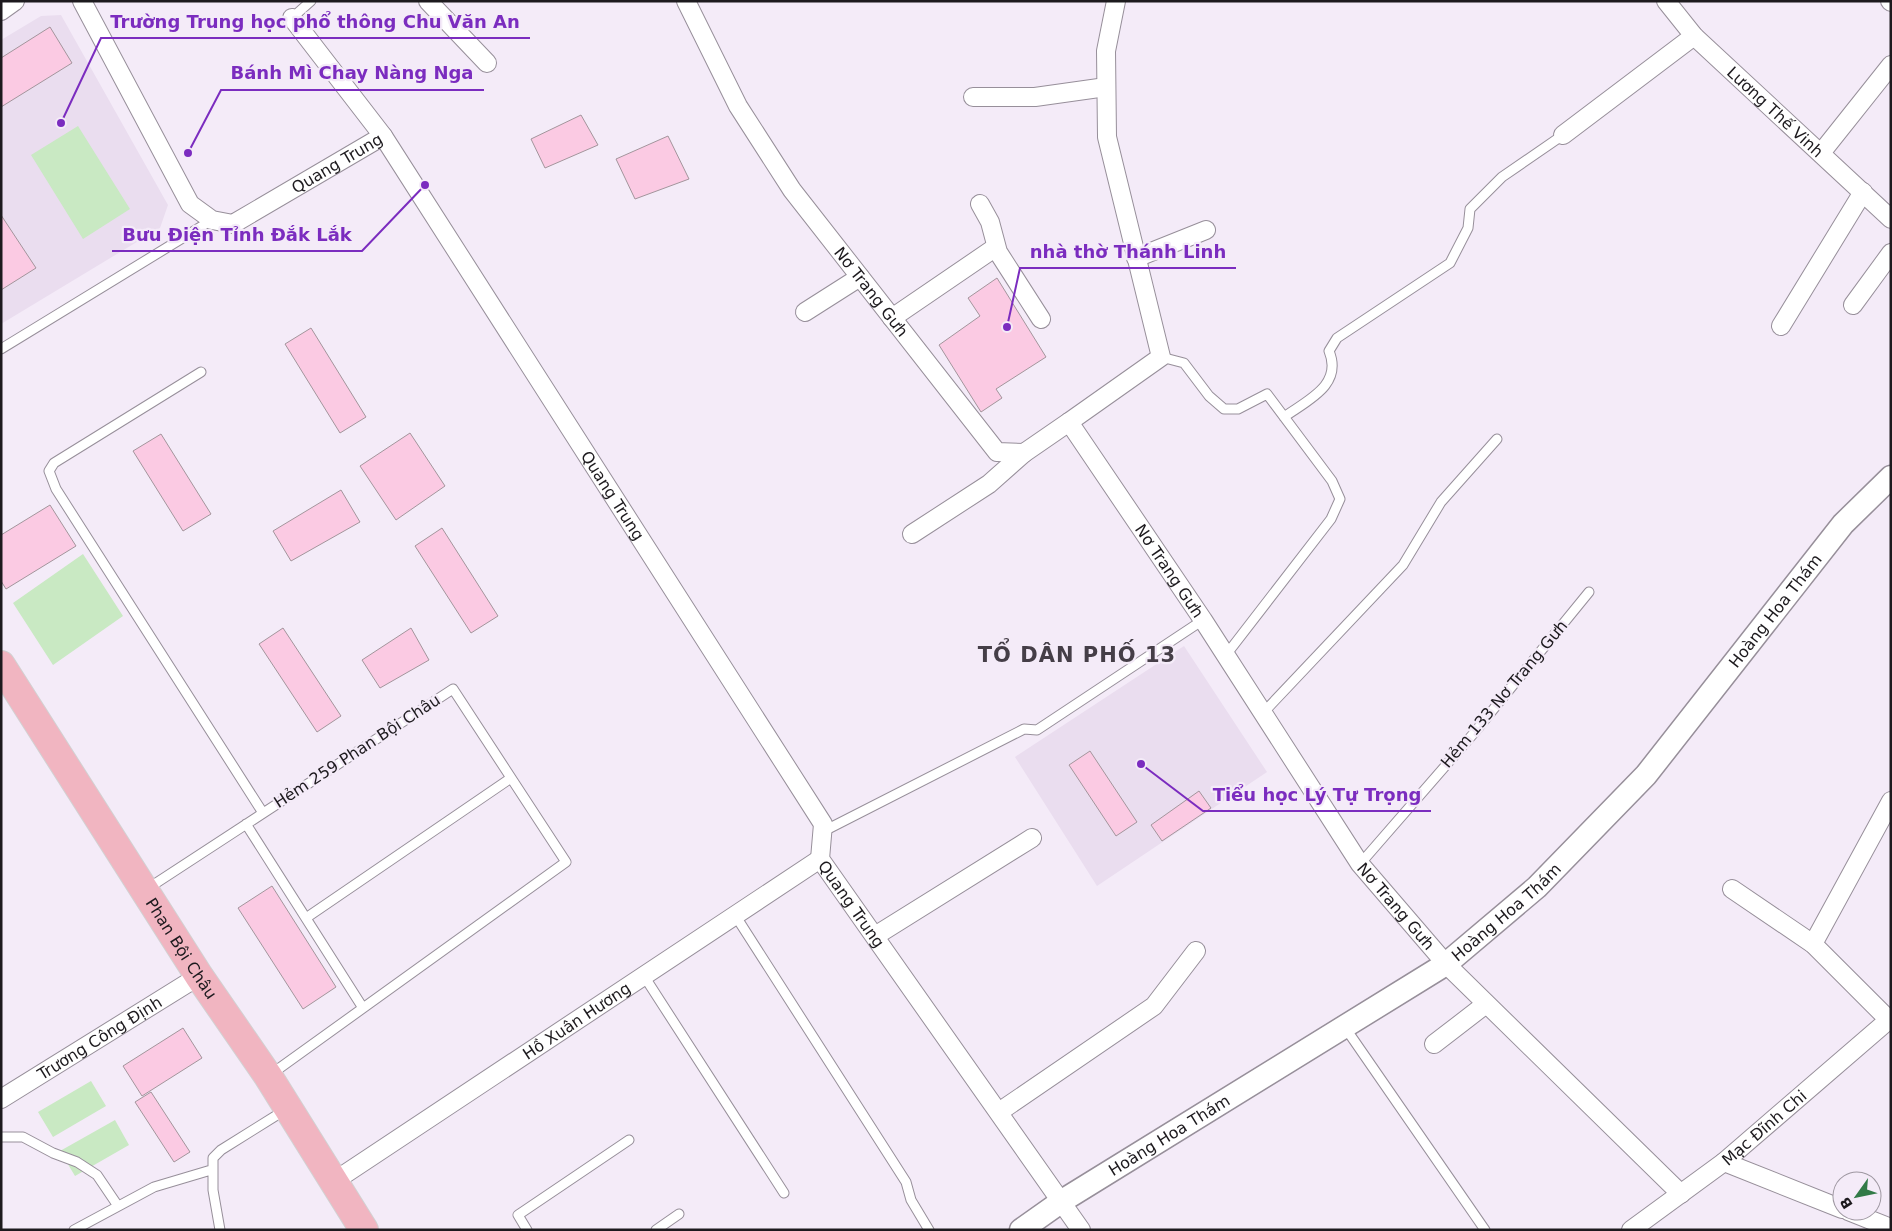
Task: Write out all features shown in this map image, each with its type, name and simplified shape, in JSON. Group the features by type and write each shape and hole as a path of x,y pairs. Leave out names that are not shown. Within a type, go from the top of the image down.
{"main road":[{"name":"Phan Bội Châu","path":"1,665 199,976 268,1076 364,1230"}],"street":[{"path":"1,11 15,1"},
{"path":"82,1 190,204 212,220"},
{"path":"428,1 487,64"},
{"name":"Nơ Trang Gưh","path":"686,1 738,106 792,190 997,452 1024,453"},
{"path":"912,534 988,484 1024,453 1161,357 1107,137 1106,50 1116,1"},
{"name":"Lương Thế Vinh","path":"1666,1 1694,36 1891,219"},
{"path":"292,18 383,136"},
{"path":"1563,135 1694,36"},
{"path":"1821,152 1891,65"},
{"path":"972,97 1035,97 1106,87"},
{"name":"Quang Trung","path":"212,220 233,224 383,136 817,815 822,824 820,858 1081,1230"},
{"path":"1781,326 1864,192"},
{"path":"980,204 990,222 996,247 1041,319"},
{"path":"1136,258 1206,230"},
{"path":"892,318 996,247"},
{"path":"1853,305 1891,253"},
{"path":"806,312 860,277"},
{"name":"Nơ Trang Gưh","path":"1069,422 1203,620 1360,864 1446,964 1681,1194"},
{"name":"Hoàng Hoa Thám","path":"1021,1230 1062,1201 1446,964 1537,887 1646,775 1843,524 1891,476"},
{"path":"1813,944 1891,801"},
{"path":"875,936 1032,838"},
{"name":"Hồ Xuân Hương","path":"334,1182 820,858"},
{"path":"1732,889 1813,944 1890,1019"},
{"path":"999,1112 1154,1006 1196,951"},
{"name":"Trương Công Định","path":"1,1099 199,976"},
{"path":"1434,1044 1486,1004"},
{"name":"Mạc Đĩnh Chi","path":"1634,1229 1724,1162 1890,1019"},
{"path":"1724,1162 1832,1205"},
{"path":"1873,1221 1891,1228"}],"lane":[{"path":"292,18 311,1"},
{"path":"1284,417 1328,385 1334,364 1329,352 1337,338 1450,262 1468,228 1470,209 1502,177 1563,135"},
{"path":"1,349 212,220"},
{"path":"1161,357 1184,363 1210,396 1224,409 1238,409 1267,394 1332,481 1340,499 1331,519 1226,655"},
{"path":"201,372 54,463 49,472 56,489 263,813"},
{"path":"1263,713 1403,565 1441,502 1497,439"},
{"name":"Hẻm 133 Nơ Trang Gưh","path":"1360,864 1474,732 1589,592"},
{"path":"822,833 1024,728 1037,730 1203,620"},
{"name":"Hẻm 259 Phan Bội Châu","path":"145,890 453,689 566,862 268,1076"},
{"path":"306,918 511,778"},
{"path":"246,824 363,1008"},
{"path":"735,915 906,1182 911,1200 929,1230"},
{"path":"644,976 784,1193"},
{"path":"1344,1026 1485,1230"},
{"path":"220,1230 211,1170 213,1158 221,1150 288,1108"},
{"path":"1,1137 23,1137 53,1154 77,1162 98,1175 118,1206"},
{"path":"527,1230 518,1215 629,1140"},
{"path":"74,1230 154,1187 211,1170"},
{"path":"656,1230 679,1214"}],"shaded area":[{"path":"61,15 168,205 160,228 1,324 1,40 41,16"},
{"path":"1184,646 1267,772 1097,886 1015,757"}],"green space":[{"path":"78,126 130,209 83,239 31,155"},
{"path":"83,554 123,616 53,665 13,603"},
{"path":"91,1081 106,1106 53,1137 38,1112"},
{"path":"115,1120 129,1145 75,1176 60,1151"}],"building":[{"path":"50,27 72,63 1,107 1,58"},
{"path":"581,115 598,145 545,168 531,139"},
{"path":"668,136 689,179 635,199 616,159"},
{"path":"1,215 36,268 1,290"},
{"path":"997,278 1046,357 996,389 1002,398 981,412 939,345 980,316 968,298"},
{"path":"311,328 366,417 340,433 285,344"},
{"path":"410,433 445,486 396,520 360,466"},
{"path":"161,434 211,514 183,531 133,451"},
{"path":"341,490 360,522 291,561 273,531"},
{"path":"50,505 76,546 6,589 1,581 1,535"},
{"path":"442,528 498,616 471,633 415,546"},
{"path":"283,628 341,716 317,732 259,644"},
{"path":"411,628 429,660 380,688 362,660"},
{"path":"1090,751 1137,822 1116,836 1069,765"},
{"path":"1199,791 1211,808 1162,841 1151,825"},
{"path":"272,886 336,987 303,1009 238,908"},
{"path":"183,1028 202,1058 142,1096 123,1066"},
{"path":"151,1092 190,1152 174,1162 135,1102"}],"place":[{"name":"Trường Trung học phổ thông Chu Văn An","path":"61,123"},
{"name":"Bánh Mì Chay Nàng Nga","path":"188,153"},
{"name":"Bưu Điện Tỉnh Đắk Lắk","path":"425,185"},
{"name":"nhà thờ Thánh Linh","path":"1007,327"},
{"name":"Tiểu học Lý Tự Trọng","path":"1141,764"}],"district":[{"name":"TỔ DÂN PHỐ 13","path":"1077,655"}]}
